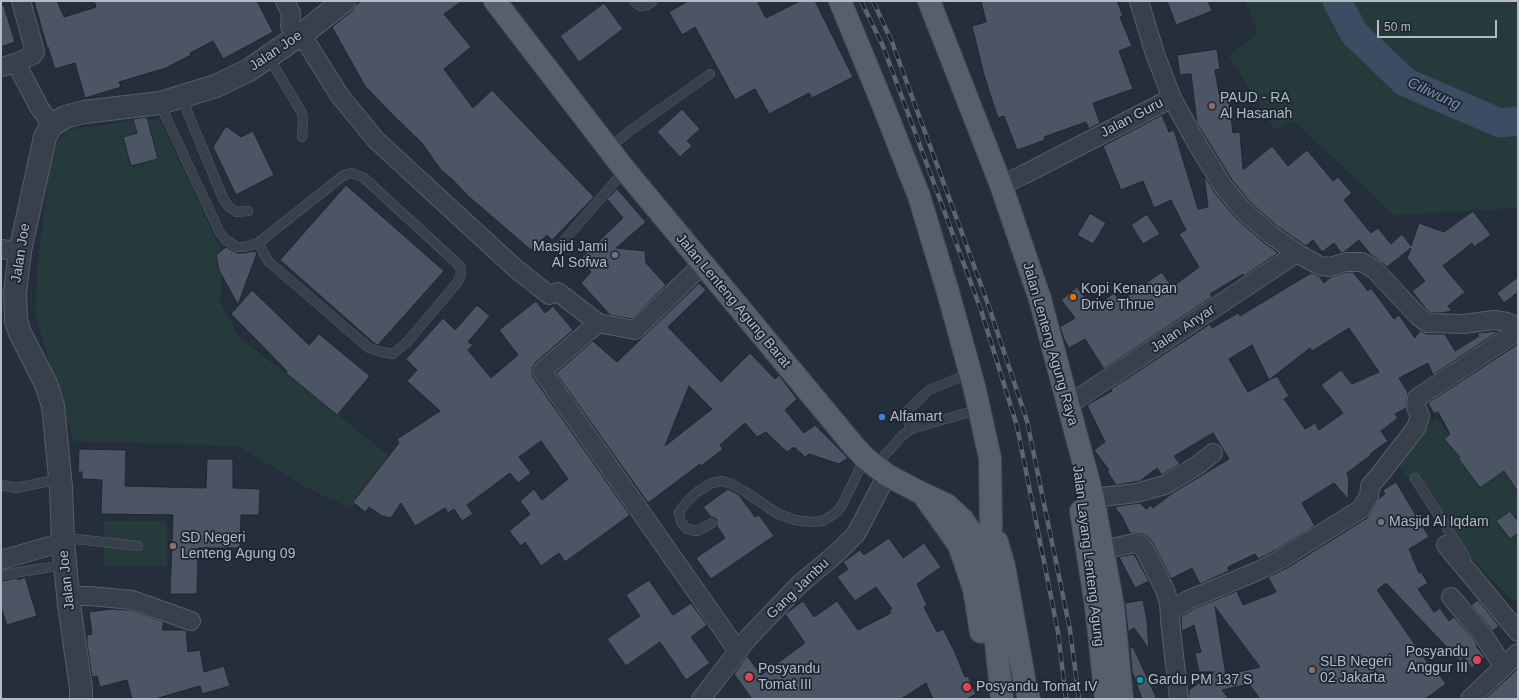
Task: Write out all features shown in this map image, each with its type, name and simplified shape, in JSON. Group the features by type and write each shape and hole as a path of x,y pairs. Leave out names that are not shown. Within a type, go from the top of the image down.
{"main road":[{"name":"Jalan Lenteng Agung Barat","path":"495,1 608,149 873,472 947,505 964,520 975,538 989,575"},
{"path":"840,1 879,94 919,196 948,292 980,408 990,458 991,523 989,575 997,654 994,698"},
{"name":"Jalan Lenteng Agung Raya","path":"930,1 1001,185 1040,299 1069,409"},
{"name":"Jalan Layang Lenteng Agung","path":"1069,409 1087,506 1106,699"},
{"path":"923,494 959,545 974,589 994,698"},
{"path":"1087,506 1103,550 1113,606 1122,699"},
{"path":"991,523 1004,566 1024,684 1029,699"}],"street":[{"path":"21,1 35,52 33,55 8,65 52,125"},
{"path":"285,1 291,13 290,26 302,33 340,96 376,140 515,268 549,295 558,292 600,323 635,330 703,264"},
{"name":"Jalan Guru","path":"1001,185 1172,98 1155,54 1139,1"},
{"name":"Jalan Joe","path":"81,699 81,688 69,605 53,406 46,384 20,333 16,320 15,293 10,250 45,137 52,125 65,117 84,112 160,103 216,86 249,70 343,2"},
{"path":"1172,98 1210,166 1243,210 1270,234 1297,253 1320,266 1330,267 1346,262 1362,262 1374,269 1418,316 1427,323 1463,324 1494,320 1507,322 1518,327"},
{"name":"Jalan Anyar","path":"1069,409 1297,253"},
{"path":"600,323 542,371 738,651"},
{"path":"1170,617 1175,608 1181,604 1258,571 1281,559 1361,509 1369,496 1370,486 1416,428 1420,416 1416,407 1417,398 1518,331"},
{"path":"1087,506 1165,485 1198,465 1213,453"},
{"name":"Gang Jambu","path":"701,699 738,651 800,584 837,553 856,534 871,508 873,472"},
{"path":"1,560 63,542"},
{"path":"1103,550 1134,543 1140,544 1145,550 1165,590 1169,603 1179,699"},
{"path":"1446,545 1518,632"},
{"path":"69,596 90,596 132,600 191,622"},
{"path":"1451,597 1483,635 1504,667"},
{"path":"1470,699 1518,653"}],"lane":[{"path":"634,1 640,6 647,5 653,1"},
{"path":"268,56 302,113 302,137"},
{"path":"608,149 631,130 710,74"},
{"path":"183,96 187,111 223,198 228,206 236,212 248,210"},
{"path":"160,103 220,233 226,240 236,247 245,247 258,243 344,176 352,173 364,178 460,266 461,275 457,283 407,342 394,354 370,348 269,262 258,243"},
{"path":"562,243 625,170"},
{"path":"911,429 905,413 929,390 970,372"},
{"path":"712,523 697,531 687,529 681,522 679,512 697,492 712,483 722,481 732,484 778,514 795,520 812,522 823,521 837,512 848,495 873,472 903,435 911,429 980,408"},
{"path":"1415,478 1466,558 1518,622"},
{"path":"1,485 16,488 60,479"},
{"path":"63,542 76,540 138,546"},
{"path":"1,576 52,566 66,566"}],"green space":[{"path":"1245,1 1518,1 1518,208 1394,215 1294,121 1275,130 1229,56 1258,33"},
{"path":"159,118 224,257 220,302 239,337 391,457 351,508 311,490 238,446 73,441 35,313 38,265 51,151 66,130"},
{"path":"1437,418 1474,467 1499,459 1518,479 1518,600 1514,602 1433,518 1390,452"},
{"path":"104,521 167,521 167,566 104,566"}],"building":[{"path":"34,1 57,1 64,17 96,7 94,1 257,1 273,32 223,59 213,41 166,68 119,82 121,87 85,98 75,63 55,69"},
{"path":"362,1 462,1 444,14 471,47 444,69 473,108 492,90 594,197 552,240 547,235 531,250 467,195 441,170 422,143 365,86 332,27 352,11 356,4"},
{"path":"688,1 757,1 766,18 800,1 815,1 853,77 812,98 809,93 769,114 755,89 735,100 695,27 682,35 669,12"},
{"path":"981,1 1117,1 1123,16 1120,17 1132,46 1119,51 1133,89 1093,103 1100,123 1089,129 1086,122 1044,137 1045,140 1017,150 1004,116 998,118 984,75 972,26 986,22"},
{"path":"1167,1 1208,1 1212,11 1176,25"},
{"path":"604,3 623,29 579,62 560,36"},
{"path":"1,6 4,6 15,42 1,47"},
{"path":"1217,49 1220,69 1215,70 1219,94 1228,93 1233,133 1240,132 1243,170 1272,146 1288,166 1307,150 1333,181 1338,177 1352,193 1344,200 1371,233 1378,228 1391,244 1402,234 1411,246 1419,223 1444,232 1473,211 1491,235 1474,247 1472,243 1443,266 1465,292 1448,306 1452,311 1431,313 1412,291 1425,281 1407,258 1411,248 1387,267 1371,255 1359,240 1341,253 1334,243 1322,252 1313,240 1306,246 1277,226 1251,203 1232,180 1197,123 1191,74 1180,75 1177,55"},
{"path":"682,109 700,129 687,141 692,146 680,157 657,132"},
{"path":"1162,115 1169,132 1174,130 1198,209 1208,207 1204,175 1215,193 1235,217 1278,253 1244,276 1243,274 1210,294 1212,297 1104,369 1085,339 1069,348 1060,327 1075,318 1061,300 1077,287 1093,308 1114,293 1120,301 1162,272 1172,287 1199,267 1179,234 1186,230 1171,200 1154,208 1143,181 1121,190 1103,146"},
{"path":"147,117 158,159 131,166 123,137 137,133 133,119"},
{"path":"226,126 241,137 253,131 274,175 236,195 213,147"},
{"path":"346,185 444,271 378,345 280,260"},
{"name":"Masjid Jami Al Sofwa","path":"617,189 646,222 616,248 645,251 646,263 666,285 632,319 610,315 581,283 591,272 580,259 623,218 607,199"},
{"path":"1090,213 1106,223 1093,244 1077,235"},
{"path":"1147,214 1160,234 1143,244 1131,225"},
{"path":"226,247 237,253 253,251 257,253 238,305 219,270 216,255"},
{"path":"1353,272 1368,291 1371,288 1394,319 1399,315 1415,338 1420,331 1427,334 1445,334 1455,351 1479,336 1477,334 1479,333 1499,331 1433,375 1428,363 1399,378 1408,393 1406,408 1395,414 1398,418 1381,431 1388,441 1347,473 1349,480 1348,499 1334,483 1302,503 1315,526 1276,550 1258,559 1255,554 1228,567 1229,571 1200,584 1192,568 1171,579 1153,543 1148,537 1142,534 1130,533 1121,515 1115,508 1118,506 1140,503 1146,509 1151,505 1153,508 1174,492 1229,459 1213,433 1174,456 1180,464 1162,475 1157,468 1140,481 1116,485 1107,471 1109,470 1094,450 1105,442 1087,405 1112,391 1111,389 1210,324 1212,328 1238,313 1240,316 1311,273 1320,277 1324,283 1331,277","holes":["1349,328 1379,372 1352,384 1341,370 1321,385 1343,413 1319,430 1315,423 1305,429 1284,399 1289,396 1277,376 1269,380 1310,348 1312,351","1252,345 1269,380 1248,392 1229,359"]},
{"path":"1518,277 1518,292 1504,303 1497,293"},
{"path":"699,283 706,290 668,327 721,382 750,353 775,379 779,375 797,399 785,410 804,433 815,425 848,458 839,464 809,454 805,457 794,447 787,452 766,432 757,437 745,423 720,445 723,449 701,466 700,464 648,503 556,373 593,341 617,362","holes":["689,386 712,409 665,446"]},
{"path":"252,290 309,345 319,334 370,376 337,415 286,373 287,371 231,314"},
{"path":"536,301 545,313 553,306 573,330 535,363 532,368 533,377 630,515 565,562 559,553 541,566 525,542 521,546 509,531 530,514 520,501 534,489 542,500 568,479 541,441 519,457 531,473 518,483 510,473 467,505 473,514 462,521 454,509 448,513 445,508 415,526 401,503 391,518 382,516 369,507 365,512 353,502 399,443 397,439 440,411 407,381 417,370 406,359 443,318 455,330 477,305 490,316 468,342 473,345 468,350 491,378 518,355 499,330"},
{"path":"1518,344 1518,492 1504,471 1480,488 1458,458 1460,457 1444,439 1450,434 1438,412 1434,414 1428,403"},
{"path":"79,449 126,450 125,486 206,488 207,459 233,459 233,488 260,489 259,515 241,515 240,548 198,548 197,594 170,594 173,515 101,514 102,480 82,479 82,472 78,472"},
{"path":"1396,482 1429,537 1409,549 1419,573 1421,572 1428,583 1418,589 1434,612 1440,608 1449,621 1454,617 1475,641 1476,646 1485,657 1472,668 1464,658 1460,661 1386,583 1377,590 1432,669 1434,667 1446,684 1425,699 1260,699 1249,684 1222,690 1229,699 1189,699 1189,690 1214,672 1199,672 1195,653 1201,652 1194,625 1182,631 1182,616 1193,609 1237,591 1243,605 1276,592 1268,577 1287,568 1367,518 1379,498 1385,494 1383,490","holes":["1215,607 1260,667 1226,675"]},
{"path":"728,489 739,495 755,517 759,515 774,536 711,579 696,558 725,538 717,526 717,520 711,517 703,507"},
{"path":"1510,511 1518,521 1518,533 1510,539 1496,521"},
{"path":"889,538 903,558 924,543 941,567 917,584 927,605 924,607 937,632 943,629 954,650 965,677 968,676 976,694 966,699 933,699 926,683 901,699 752,699 734,674 747,656 761,675 805,643 785,614 803,601 814,617 837,601 858,630 891,613 889,610 892,609 876,587 855,601 837,577 848,569 843,562 860,550 864,555"},
{"path":"1134,554 1149,581 1135,588 1119,557"},
{"path":"25,577 37,616 7,625 1,607 1,581 17,578 18,580"},
{"path":"649,580 673,615 691,603 707,625 691,637 710,663 686,680 660,642 626,666 607,639 640,616 626,595"},
{"path":"1143,600 1147,620 1149,649 1134,628 1128,632 1125,603"},
{"path":"1478,600 1499,626 1493,631 1471,605"},
{"path":"111,609 130,610 164,622 162,630 186,630 188,652 200,650 204,672 224,666 230,686 202,694 200,686 155,699 132,699 127,680 100,687 97,676 92,677 87,643 87,635 92,634 89,612"},
{"path":"1133,647 1157,699 1142,699 1132,671 1130,648"},
{"path":"1518,668 1518,699 1485,699 1510,676"}],"waterway":[{"name":"Ciliwung","path":"1337,1 1354,33 1405,82 1500,123 1518,121"}],"railway":[{"path":"861,1 883,46 981,310 1017,426 1058,632 1066,699"},
{"path":"873,1 892,42 989,307 1027,421 1070,630 1079,699"}],"place":[{"name":"PAUD - RA Al Hasanah","path":"1212,106"},
{"name":"Masjid Jami Al Sofwa","path":"615,255"},
{"name":"Kopi Kenangan Drive Thrue","path":"1073,297"},
{"name":"Alfamart","path":"882,417"},
{"name":"Masjid Al Iqdam","path":"1381,522"},
{"name":"SD Negeri Lenteng Agung 09","path":"173,546"},
{"name":"Posyandu Anggur III","path":"1477,660"},
{"name":"SLB Negeri 02 Jakarta","path":"1312,670"},
{"name":"Posyandu Tomat III","path":"749,677"},
{"name":"Gardu PM 137 S","path":"1140,680"},
{"name":"Posyandu Tomat IV","path":"967,687"}]}
